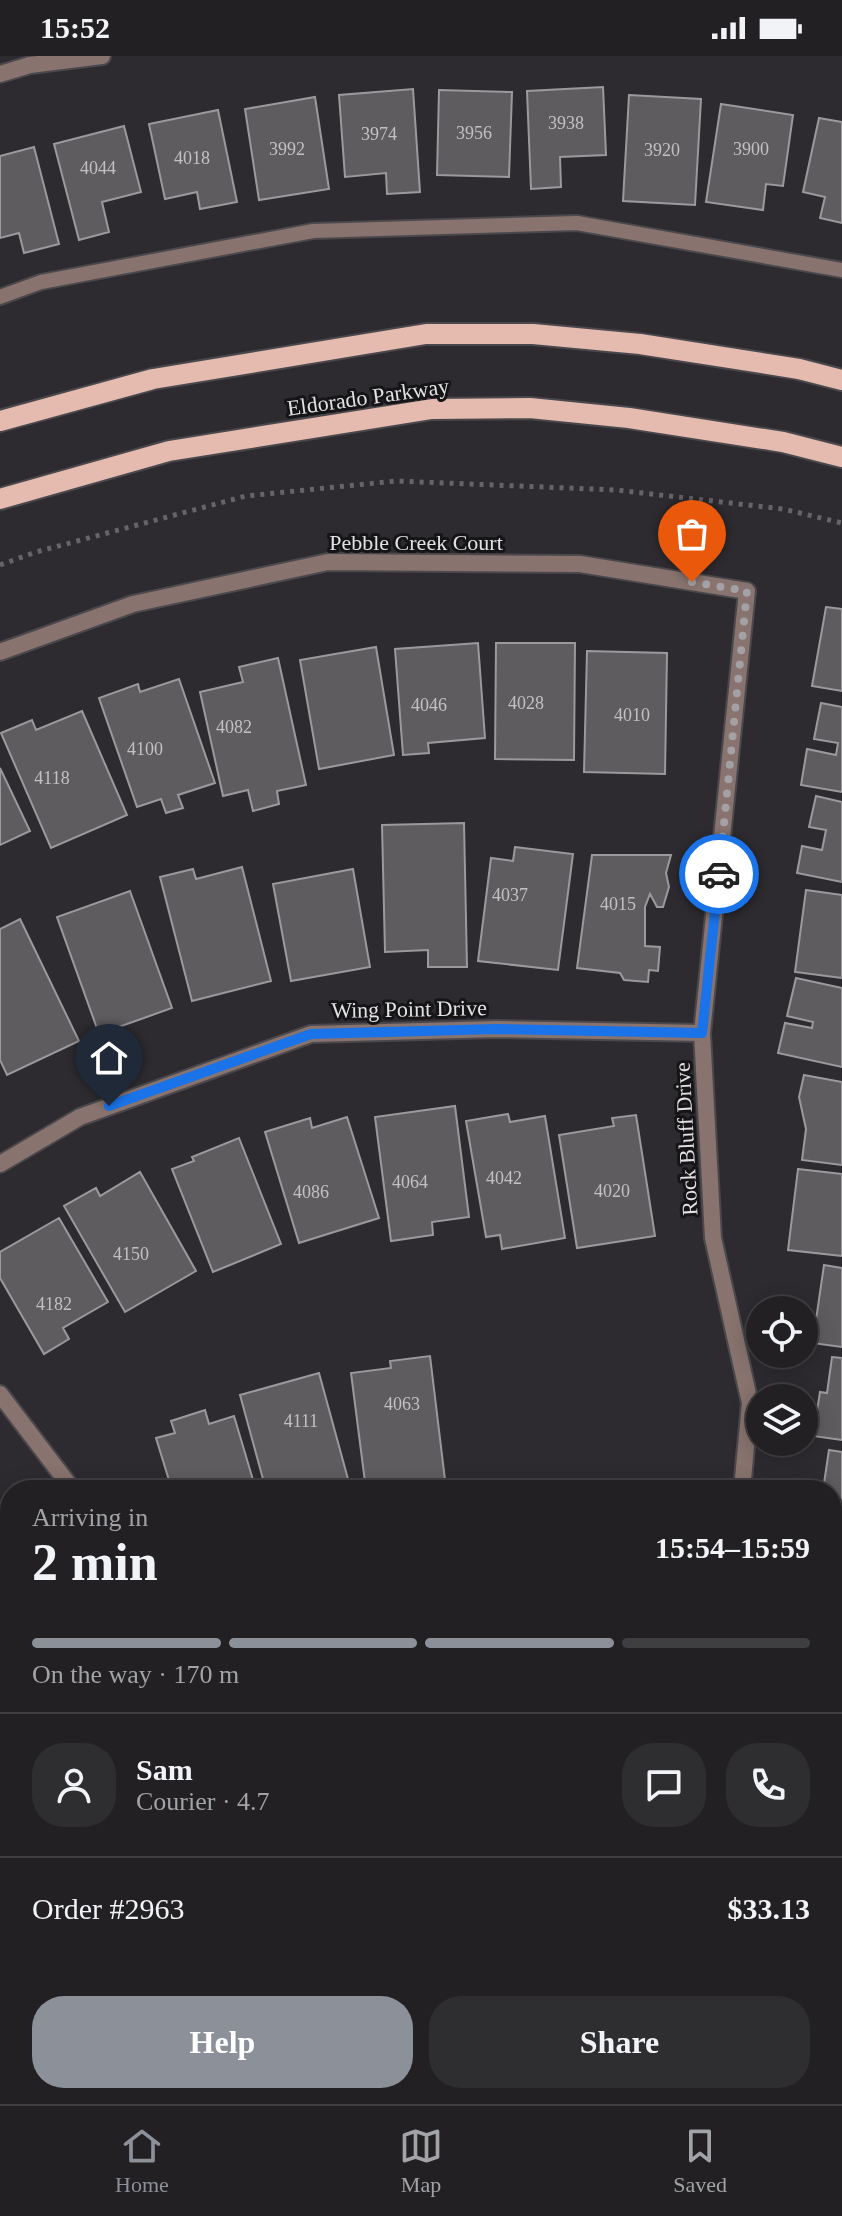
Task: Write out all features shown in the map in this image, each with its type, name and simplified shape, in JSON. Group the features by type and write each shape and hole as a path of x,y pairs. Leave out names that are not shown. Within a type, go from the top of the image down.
{"main road":[{"path":"0,421 153,379 426,334 533,334 640,344 799,369 842,380"},
{"name":"Eldorado Parkway","path":"0,499 169,451 432,409 530,408 629,418 783,442 842,457"}],"street":[{"path":"0,74 30,65 102,56"},
{"name":"Pebble Creek Court","path":"0,652 133,604 328,562 580,564 747,591"},
{"name":"Rock Bluff Drive","path":"743,1480 750,1403 713,1238 702,1033 747,591"},
{"name":"Wing Point Drive","path":"0,1164 80,1117 311,1034 497,1029 702,1033"},
{"path":"0,1394 65,1480"}],"lane":[{"path":"0,297 41,282 313,231 577,223 842,270"}],"path":[{"path":"0,565 36,552 246,496 396,481 616,490 783,509 842,523"}],"building":[{"path":"603,87 606,155 560,157 561,187 531,189 527,91"},
{"path":"413,89 420,192 387,194 386,173 345,177 339,95"},
{"path":"439,90 512,92 509,177 437,175"},
{"path":"629,95 701,99 695,205 623,201"},
{"path":"315,97 329,189 259,200 245,109"},
{"path":"721,104 793,115 783,186 766,184 763,210 706,202"},
{"path":"218,110 237,202 200,209 197,192 165,199 149,124"},
{"path":"819,118 842,122 842,223 820,218 825,197 803,192"},
{"path":"124,126 141,192 102,202 109,232 79,240 54,144"},
{"path":"34,147 59,244 24,253 19,233 0,238 0,156"},
{"path":"826,607 842,609 842,691 812,686"},
{"path":"478,643 485,738 428,743 429,753 403,755 395,649"},
{"path":"496,643 575,643 574,760 495,759"},
{"path":"376,647 394,755 319,769 300,660"},
{"path":"587,651 667,653 665,774 584,772"},
{"path":"278,658 306,785 277,791 279,804 253,811 248,790 223,796 200,692 243,682 239,667"},
{"path":"179,679 215,783 178,795 183,808 166,813 161,799 137,807 99,698 138,684 140,692"},
{"path":"821,703 842,707 842,792 801,785 807,749 836,755 838,743 814,739"},
{"path":"82,711 127,815 51,848 1,733 32,720 36,730"},
{"path":"0,768 30,831 0,845"},
{"path":"816,796 842,802 842,882 797,873 802,846 822,850 826,830 809,827"},
{"path":"464,823 467,967 428,967 428,950 385,952 382,825"},
{"path":"515,847 573,854 558,970 478,961 491,858 513,861"},
{"path":"592,855 671,855 666,873 669,887 663,907 657,907 650,894 645,907 645,946 660,947 658,971 649,970 648,982 624,980 620,973 577,968"},
{"path":"242,867 271,981 192,1001 160,877 193,869 196,879"},
{"path":"353,869 370,967 291,981 273,884"},
{"path":"806,890 842,895 842,978 795,972"},
{"path":"130,891 172,1008 99,1034 57,917"},
{"path":"20,919 79,1041 7,1075 0,1060 0,929"},
{"path":"796,978 842,988 842,1067 778,1053 785,1023 812,1028 813,1022 787,1016"},
{"path":"804,1075 842,1082 842,1165 802,1160 806,1129 799,1097"},
{"path":"455,1106 469,1217 432,1222 433,1235 391,1241 375,1117"},
{"path":"508,1114 510,1122 545,1116 565,1238 502,1249 500,1235 486,1237 466,1121"},
{"path":"636,1115 655,1236 577,1248 559,1135 614,1126 612,1118"},
{"path":"347,1117 379,1218 299,1243 265,1132 310,1118 312,1128"},
{"path":"239,1138 281,1244 213,1272 172,1169 194,1161 192,1157"},
{"path":"798,1169 842,1174 842,1256 788,1250"},
{"path":"140,1172 196,1271 125,1312 64,1206 96,1188 100,1196"},
{"path":"59,1218 108,1302 63,1328 69,1339 44,1354 0,1278 0,1252"},
{"path":"824,1265 842,1268 842,1347 818,1344 818,1306"},
{"path":"430,1356 445,1480 365,1480 351,1373 391,1368 390,1361"},
{"path":"832,1357 842,1358 842,1440 818,1437 820,1392 827,1393"},
{"path":"319,1373 348,1480 263,1480 240,1395"},
{"path":"205,1410 209,1424 234,1416 253,1480 169,1480 156,1438 175,1433 171,1421"},
{"path":"829,1450 842,1452 842,1480 824,1480"}],"way so far":[{"path":"692,582 747,591 719,874"}],"route":[{"path":"109,1106 311,1034 497,1029 702,1033 719,874"}]}
